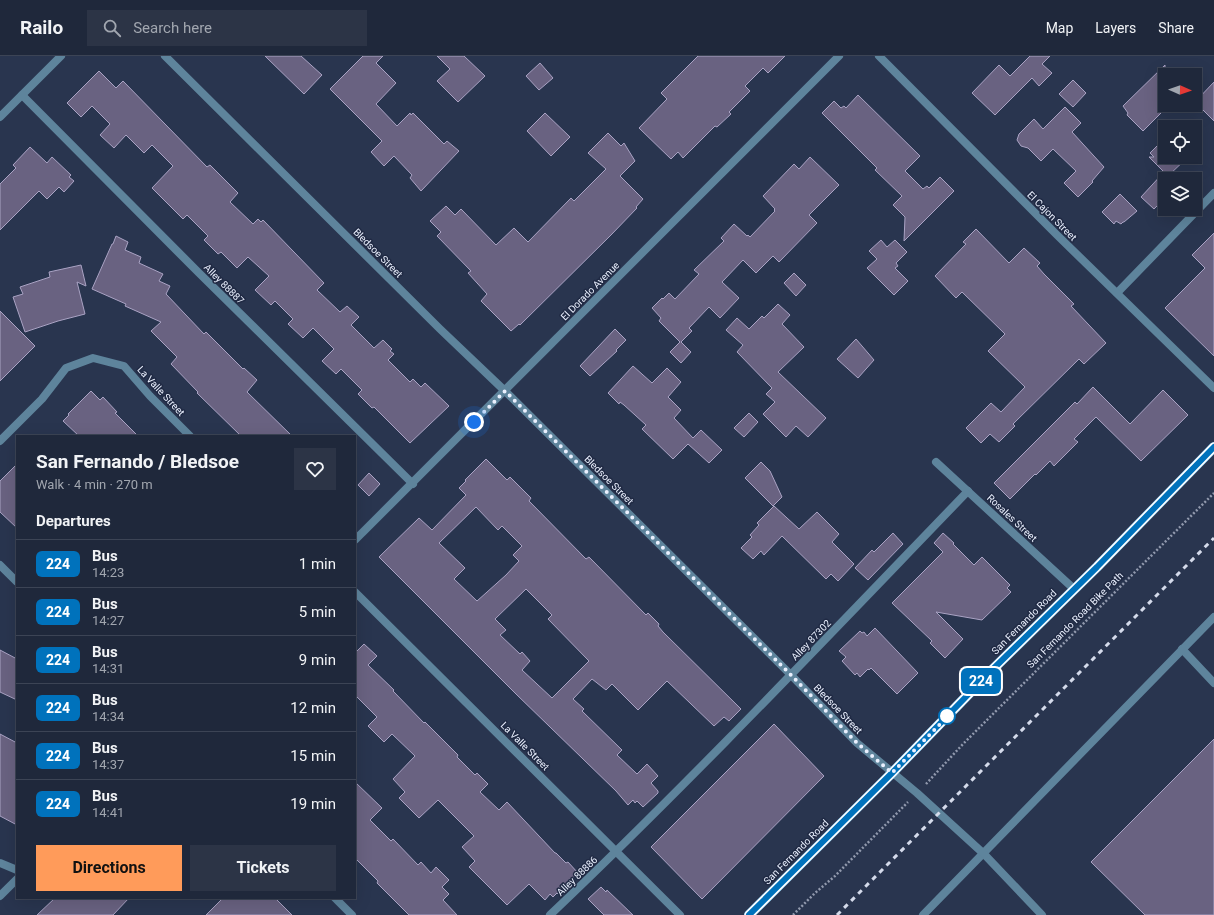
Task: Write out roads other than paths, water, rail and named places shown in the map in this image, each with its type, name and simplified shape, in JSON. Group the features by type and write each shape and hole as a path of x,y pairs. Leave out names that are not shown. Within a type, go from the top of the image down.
{"main road":[{"name":"San Fernando Road","path":"749,915 892,773 992,670 1214,447"}],"street":[{"path":"0,117 61,56"},
{"name":"Bledsoe Street","path":"164,56 440,329 505,391 791,675 857,743 917,793 984,854 1042,915"},
{"name":"El Dorado Avenue","path":"356,539 413,484 839,56"},
{"name":"El Cajon Street","path":"879,56 1056,235 1214,388"},
{"name":"Alley 88887","path":"22,96 413,484"},
{"path":"1117,293 1214,193"},
{"name":"La Valle Street","path":"0,441 42,399 66,368 93,358 124,366 150,396 189,435"},
{"name":"Rosales Street","path":"936,462 1074,589"},
{"name":"Alley 87302","path":"617,852 791,675 968,491"},
{"path":"0,565 16,581"},
{"name":"La Valle Street","path":"356,593 680,915"},
{"path":"923,915 1214,617"},
{"path":"1182,649 1214,683"},
{"name":"Alley 88886","path":"550,915 617,852"},
{"path":"0,862 16,870"},
{"path":"0,896 16,880"},
{"path":"336,899 352,915"}],"railway":[{"path":"837,915 1214,538"}]}
